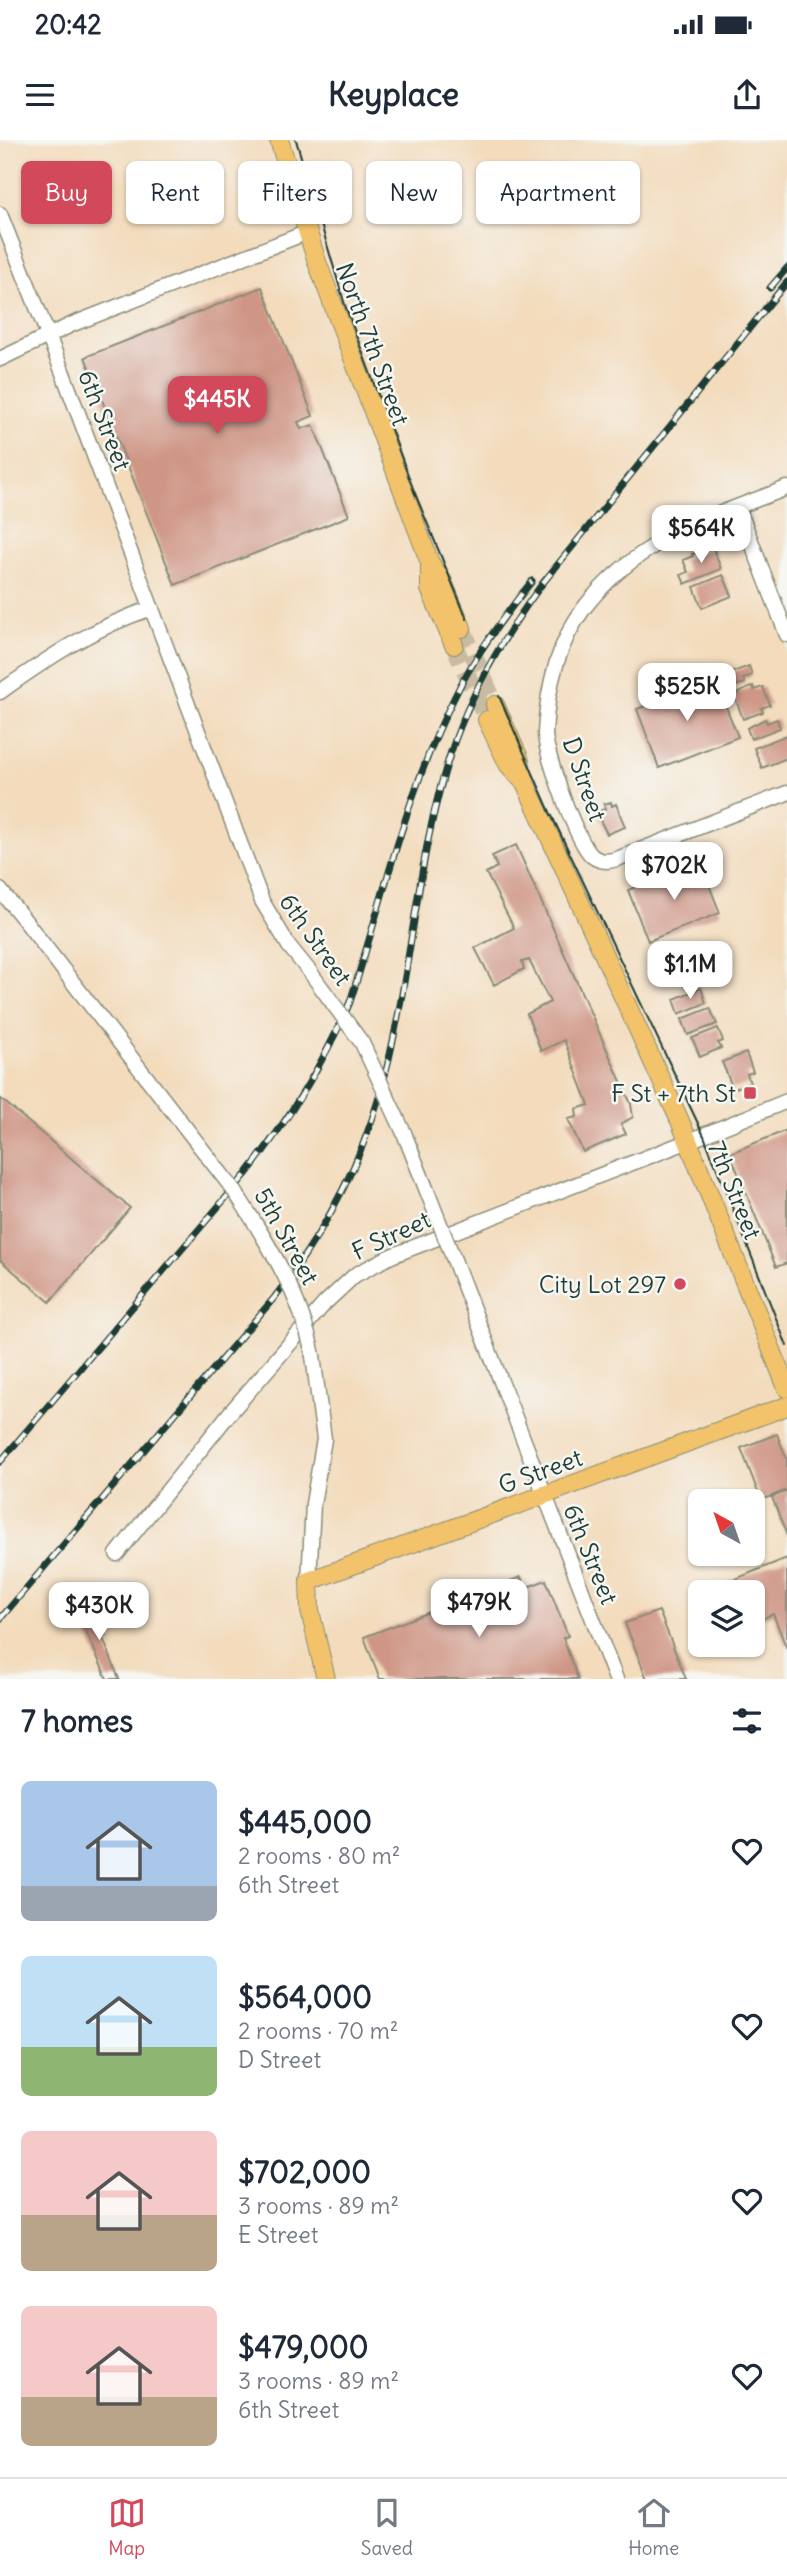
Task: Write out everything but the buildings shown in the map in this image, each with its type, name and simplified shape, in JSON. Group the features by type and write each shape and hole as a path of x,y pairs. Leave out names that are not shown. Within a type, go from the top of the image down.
{"main road":[{"name":"North 7th Street","path":"279,140 317,262 350,355 430,563"},
{"path":"430,563 443,582 462,628"},
{"path":"430,563 430,589 454,645"},
{"name":"7th Street","path":"491,713 519,758 526,785 689,1142 787,1388"},
{"name":"G Street","path":"309,1581 787,1406"},
{"name":"5th Street","path":"309,1581 310,1611 326,1679"}],"street":[{"name":"6th Street","path":"0,214 262,901 289,946 362,1043 404,1133 616,1679"},
{"path":"0,359 48,335 308,232"},
{"name":"D Street","path":"787,488 680,530 657,542 614,573 583,610 569,633 551,682 547,710 547,752 584,845 592,856 607,862 787,793"},
{"path":"738,507 787,635"},
{"path":"0,692 88,633 152,608"},
{"name":"5th Street","path":"0,890 219,1171 274,1255 308,1329 324,1439 313,1504 309,1581"},
{"name":"F Street","path":"117,1555 271,1363 324,1303 355,1275 391,1255 689,1142 787,1101"}],"tunnel":[{"path":"462,628 495,705"},
{"path":"454,645 487,720"}],"tram line":[{"path":"296,140 345,305 414,491 467,619"},
{"path":"499,696 550,812 704,1136 787,1346"}],"railway":[{"path":"770,288 787,268"},
{"path":"0,1619 274,1298 322,1227 349,1177 379,1097 399,1008 422,873 441,784 472,698 504,640 542,584 787,282"},
{"path":"0,1462 247,1173 304,1091 350,1002 396,847 438,733 481,651 532,581"}],"place":[{"name":"F St + 7th St","path":"750,1093"},
{"name":"City Lot 297","path":"680,1284"}]}
